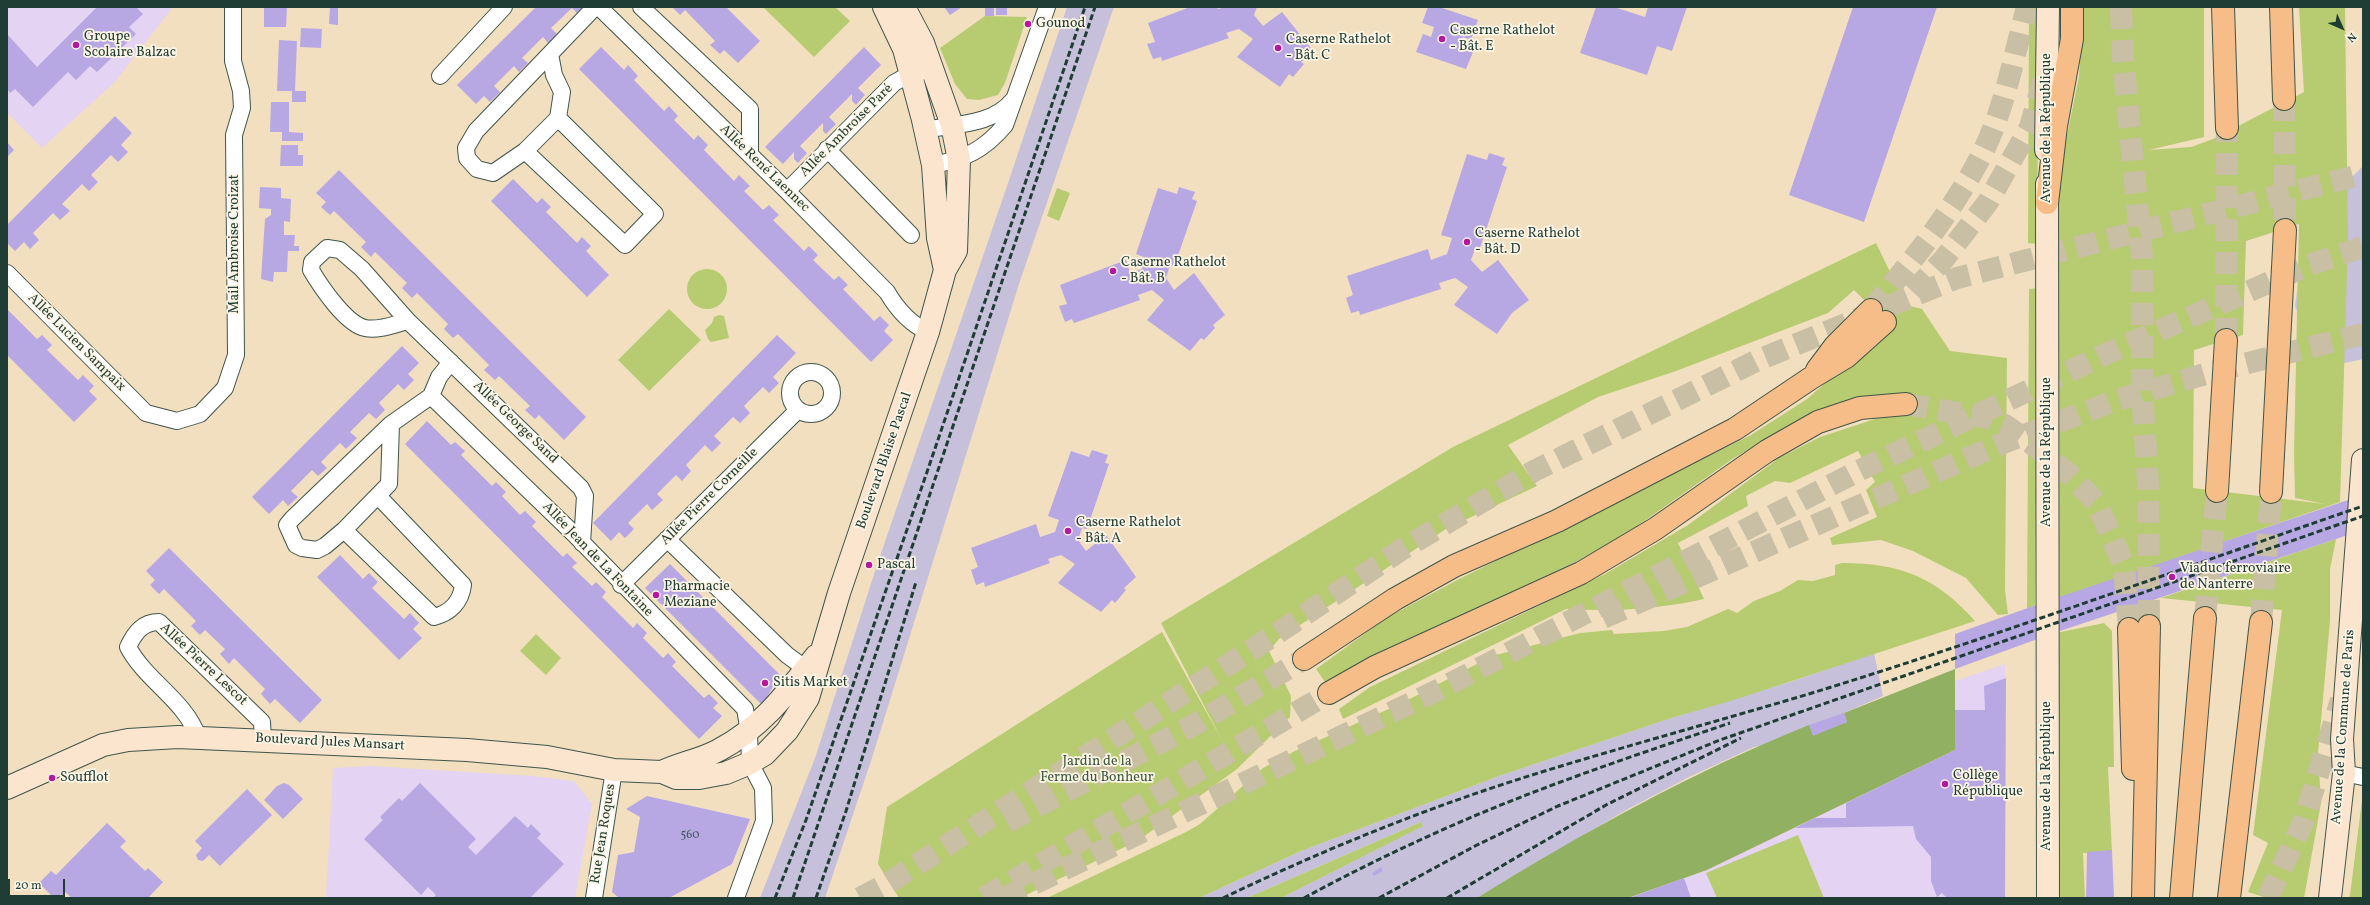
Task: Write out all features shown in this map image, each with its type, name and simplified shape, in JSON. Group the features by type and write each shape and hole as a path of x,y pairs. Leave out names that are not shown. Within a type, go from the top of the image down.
{"highway":[{"path":"2047,203 2056,126 2072,39 2072,7"},
{"path":"2223,7 2227,128"},
{"path":"2281,7 2284,99"},
{"path":"2272,492 2285,230"},
{"path":"1304,659 1395,598 1454,566 1557,521 1735,429 1811,378 1835,346 1878,316"},
{"path":"2217,491 2226,340"},
{"path":"1329,692 1375,666 1581,572 1655,529 1766,451 1818,422 1860,408 1906,404"},
{"path":"2181,898 2205,618"},
{"path":"2229,898 2261,622"},
{"path":"2135,898 2139,627 2144,898"}],"street":[{"name":"Mail Ambroise Croizat","path":"146,413 177,421 200,414 225,388 236,355 234,135 242,108 240,91 233,61 233,7"},
{"path":"440,76 504,7"},
{"path":"550,54 554,74 562,92 558,118 525,151 494,173 477,170 467,158 466,148 476,132 594,7"},
{"name":"Allée René Laennec","path":"599,7 787,191 887,292 894,304 906,316 919,328 928,332"},
{"path":"641,7 750,109 750,155"},
{"name":"Boulevard Blaise Pascal","path":"884,7 904,49 925,130 933,165 938,238 945,270"},
{"name":"Boulevard Blaise Pascal","path":"750,763 765,754 787,731 808,698 815,661 928,332 945,270 956,251 959,160 952,125 923,43 904,7"},
{"path":"933,165 959,160 994,139 1005,125 1047,7"},
{"name":"Avenue de la République","path":"2048,7 2046,118 2048,898"},
{"name":"Allée Ambroise Paré","path":"787,191 894,83 910,74 932,69"},
{"path":"925,130 984,120 1006,108 1015,97"},
{"path":"525,151 625,245 655,214 558,118"},
{"path":"827,149 911,234"},
{"name":"Allée George Sand","path":"408,321 376,329 364,328 350,321 319,284 310,270 312,262 327,248 340,250 362,269 408,321 581,488 585,496 582,543"},
{"name":"Allée Lucien Sampaix","path":"7,273 146,413"},
{"path":"391,424 391,477 389,484 344,530 325,546 310,550 296,544 287,525 391,424 431,396 439,377 451,362"},
{"name":"Allée Jean de La Fontaine","path":"431,396 582,543 621,585 745,709 749,732 750,763"},
{"name":"Allée Pierre Corneille","path":"621,585 798,410"},
{"name":"Avenue de la Commune de Paris","path":"2330,898 2354,775 2342,739 2363,460"},
{"path":"344,530 434,617 445,614 462,596 463,585 378,496"},
{"path":"667,540 787,655 815,661"},
{"name":"Allée Pierre Lescot","path":"198,737 194,726 179,704 135,660 128,647 134,635 148,622 159,622 262,722 263,740"},
{"name":"Boulevard Blaise Pascal","path":"749,732 776,707 815,661"},
{"name":"Boulevard Jules Mansart","path":"662,772 679,763 718,751 749,732"},
{"name":"Boulevard Jules Mansart","path":"7,788 102,745 147,739 198,737 467,750 547,757 614,770 662,772 676,778 699,778 726,773 750,763"},
{"path":"736,898 764,821 763,788 750,763"},
{"name":"Rue Jean Roques","path":"594,898 614,770"}],"shaded area":[{"name":"Groupe Scolaire Balzac","path":"7,7 173,7 115,82 42,148 7,113"},
{"path":"1067,7 1114,7 1019,284 872,758 825,898 760,898 815,758 877,565"},
{"path":"2363,166 2363,359 2318,369 2295,306 2307,222"},
{"path":"1874,653 1883,696 1844,713 1847,722 1813,736 1754,747 1689,777 1628,809 1477,898 1281,898 1422,826 1421,822 1247,898 1199,898 1301,851 1499,776 1668,719 1793,681"},
{"name":"Collège République","path":"2005,664 2005,898 1628,898 1707,870 1955,750 1955,681"},
{"path":"371,766 532,776 574,781 592,804 575,898 326,898 333,768"}],"green space":[{"path":"763,7 835,7 850,21 814,57"},
{"path":"2029,7 2039,7 2037,244 2028,243"},
{"path":"2079,7 2204,7 2204,137 2149,150 2191,147 2213,139 2304,92 2299,7 2345,7 2348,241 2340,502 2057,599 2055,368 2059,175 2079,76 2081,44","holes":["2299,224 2294,453 2295,498 2325,504 2193,488 2194,350 2243,335 2246,241"]},
{"path":"985,16 1027,17 1005,83 998,95 979,100 967,99 955,84 940,48"},
{"path":"1057,188 1070,193 1059,221 1047,216"},
{"name":"Jardin de la Ferme du Bonheur","path":"1876,243 1906,305 1922,309 1950,351 2007,358 2005,590 2008,614 1998,615 1966,578 1913,551 1881,540 1832,545 1830,538 1877,517 1866,490 1875,482 1858,451 1790,483 1775,481 1746,496 1748,506 1678,543 1704,599 1635,609 1566,609 1343,719 1339,709 1370,687 1605,574 1688,525 1779,458 1820,437 1878,418 1907,413 1858,400 1796,421 1731,460 1623,536 1493,607 1327,685 1316,669 1388,617 1459,579 1751,435 1807,399 1890,326 1854,290 1828,313 1676,371 1598,397 1508,445 1537,486 1446,529 1279,639 1269,651 1291,696 1290,717 1237,769 1139,840 1020,898 899,898 878,864 887,807 1162,632 1223,742 1161,623 1453,447"},
{"path":"707,269 715,271 721,275 725,281 727,289 725,297 721,303 715,307 707,309 699,307 693,303 689,297 687,289 689,281 693,275 699,271"},
{"path":"2038,288 2035,605 2027,609 2029,289"},
{"path":"669,309 701,340 649,391 618,360"},
{"path":"719,315 724,316 729,338 711,342 708,339 705,330 712,323 714,317"},
{"path":"2336,539 2330,569 2330,621 2318,754 2321,803 2304,898 2267,898 2248,892 2268,843 2253,835 2282,610 2161,598"},
{"path":"1842,563 1882,566 1916,576 1931,583 1946,593 1975,621 1737,699 1668,719 1499,776 1301,851 1199,898 1047,898 1200,824 1263,768 1295,751 1402,703 1492,656 1580,633 1612,630 1614,634 1664,631 1687,627 1728,609 1737,613 1754,601 1780,591 1798,580 1813,581 1835,575 1835,565"},
{"path":"2104,623 2112,631 2114,767 2108,767 2112,853 2083,853 2085,898 2057,898 2056,633"},
{"path":"536,634 561,658 546,675 520,651"},
{"path":"1955,669 1955,750 1707,870 1628,898 1477,898 1598,827 1681,783 1766,743 1809,725 1813,735 1847,722 1844,713"},
{"path":"2362,800 2363,898 2349,898 2350,895"},
{"path":"1421,822 1423,826 1281,898 1247,898"},
{"path":"1798,835 1824,898 1717,898 1706,873"}],"building":[{"path":"97,7 136,7 143,14 129,27 136,34 97,72 90,66 76,80 68,72 33,107 15,89 10,93 7,89 7,34 37,67"},
{"path":"264,7 287,7 286,27 264,27"},
{"path":"330,7 338,7 338,25 329,24"},
{"path":"536,7 583,7 577,13 572,8 551,28 557,34 548,43 543,37 522,58 528,63 519,72 514,66 494,86 500,92 490,102 484,96 476,104 457,85"},
{"path":"672,7 726,7 760,41 738,63 724,50 720,54 710,45 715,41 685,10 680,15"},
{"path":"944,7 962,7 950,15"},
{"path":"985,7 994,7 994,16 985,16"},
{"name":"Caserne Rathelot - Bât. C","path":"1190,7 1217,7 1218,9 1226,7 1257,7 1254,15 1263,26 1282,12 1314,52 1301,62 1304,64 1293,77 1289,74 1280,87 1237,57 1253,39 1239,29 1226,33 1229,38 1162,61 1161,57 1153,59 1147,44 1155,42 1148,23"},
{"name":"Caserne Rathelot - Bât. E","path":"1428,7 1439,7 1478,20 1471,40 1463,37 1460,47 1473,52 1466,69 1416,52 1423,34 1431,37 1434,27 1422,23"},
{"path":"1596,7 1614,7 1645,17 1648,7 1687,7 1672,51 1657,46 1647,75 1580,53"},
{"path":"1853,7 1937,7 1864,222 1789,195"},
{"path":"996,8 1007,8 1007,15 996,15"},
{"path":"301,28 322,29 321,48 300,47"},
{"path":"279,40 297,41 295,91 306,91 306,102 292,102 292,91 277,91"},
{"path":"601,47 624,70 628,65 638,76 634,80 664,111 669,106 678,116 674,120 694,140 698,135 708,145 704,150 734,181 739,175 750,186 744,191 763,210 769,205 779,215 773,220 804,251 809,246 818,255 813,260 834,280 839,276 848,285 843,289 874,321 880,316 889,325 884,331 893,340 871,362 579,69"},
{"path":"864,47 881,65 858,88 865,95 856,105 852,101 852,94 829,117 836,124 826,134 823,131 823,123 800,146 807,153 798,163 794,159 794,152 783,164 765,147"},
{"path":"271,102 289,102 289,132 303,133 303,141 282,141 282,132 270,132"},
{"path":"115,116 132,133 121,145 128,152 118,162 111,155 91,175 98,182 89,191 82,184 62,204 70,211 60,220 53,213 33,233 39,240 30,249 24,242 15,251 7,243 7,225"},
{"path":"7,142 14,150 7,157"},
{"path":"281,145 298,145 298,155 303,155 303,166 280,166"},
{"name":"Caserne Rathelot - Bât. D","path":"1489,153 1505,158 1502,165 1507,167 1480,248 1476,246 1471,260 1482,272 1498,260 1529,300 1512,313 1497,334 1454,305 1468,287 1455,278 1439,283 1441,289 1360,315 1359,311 1351,313 1346,298 1353,295 1347,276 1428,249 1431,260 1447,254 1452,238 1441,235 1467,154 1487,160"},
{"path":"339,170 586,417 564,440 539,415 535,419 525,410 530,406 499,376 495,380 484,370 489,365 458,334 453,338 444,329 448,324 417,293 412,298 402,288 407,283 375,252 371,257 361,247 366,242 334,211 330,215 321,207 326,202 316,193"},
{"path":"513,179 537,203 542,198 551,207 546,212 577,243 582,237 591,246 586,251 609,275 587,297 491,201"},
{"path":"260,187 281,188 281,198 291,199 290,222 284,221 284,235 295,235 294,246 299,246 299,251 288,251 287,272 274,272 273,282 261,279 265,219 271,215 271,209 259,208"},
{"name":"Caserne Rathelot - Bât. B","path":"1179,187 1195,192 1192,199 1197,201 1174,267 1170,265 1166,278 1174,290 1194,273 1225,315 1213,325 1215,328 1204,340 1201,338 1190,351 1147,320 1164,300 1152,290 1138,295 1140,300 1074,323 1072,319 1065,322 1059,306 1067,304 1060,285 1126,260 1130,273 1142,269 1146,258 1136,254 1158,188 1177,194"},
{"path":"7,309 37,339 42,335 52,345 47,350 78,380 83,375 94,386 89,391 97,399 74,422 7,355"},
{"path":"777,335 796,353 773,377 779,383 769,393 763,387 744,406 750,413 740,423 733,417 714,436 721,443 712,452 705,445 686,465 691,471 682,481 676,475 657,494 663,500 652,510 647,504 628,523 634,529 625,538 619,532 611,541 593,523"},
{"path":"402,346 419,363 408,374 414,380 404,390 398,384 379,403 385,410 376,419 369,413 350,432 357,438 346,449 340,443 321,462 327,468 318,476 312,470 291,491 298,497 288,506 283,500 269,514 252,497"},
{"path":"427,421 451,445 455,442 465,451 461,455 492,486 496,482 506,492 502,496 520,515 525,511 536,522 532,526 563,557 567,553 577,563 572,567 592,586 596,582 606,592 602,597 633,628 637,623 647,633 643,638 663,658 668,653 676,662 672,666 704,698 709,694 718,703 713,708 722,716 699,739 405,444"},
{"name":"Caserne Rathelot - Bât. A","path":"1092,450 1108,455 1105,463 1109,464 1087,529 1082,528 1078,540 1086,551 1106,535 1136,577 1124,588 1126,590 1115,603 1112,600 1101,612 1058,583 1075,564 1061,555 1048,559 1050,563 985,587 984,582 976,585 971,570 978,567 971,548 1036,524 1040,537 1055,532 1059,520 1048,516 1071,451 1089,457"},
{"name":"Viaduc ferroviaire de Nanterre","path":"2363,495 2363,530 2054,633 1955,669 1955,634 2053,599"},
{"path":"169,548 322,700 300,723 275,699 270,704 261,694 265,689 234,658 229,664 220,654 225,649 205,630 200,635 191,626 196,621 164,589 159,594 150,585 155,580 146,571"},
{"path":"340,555 363,579 369,573 378,582 372,588 404,619 410,613 419,623 413,629 422,638 399,660 317,577"},
{"path":"670,564 780,675 762,705 645,588"},
{"path":"2006,678 2005,898 1947,898 1942,893 1937,897 1931,881 1931,857 1916,839 1913,826 1795,828 1815,818 1846,818 1846,803 1955,750 1955,710 1985,710 1984,686"},
{"path":"1844,713 1847,722 1813,736 1809,725"},
{"path":"284,783 289,785 303,799 283,819 264,800 277,786"},
{"path":"420,783 476,839 468,847 476,855 515,816 528,828 531,824 541,834 537,838 564,864 530,898 433,898 436,895 428,887 421,895 364,839 383,820 380,817 399,798 402,801"},
{"path":"247,789 272,815 220,866 209,855 203,861 198,860 196,855 202,848 195,841"},
{"path":"647,796 750,819 732,864 669,898 619,898 612,892 618,855 634,852 640,817 626,809"},
{"path":"107,823 126,841 120,847 145,871 148,868 163,882 148,898 72,898 65,892 59,898 54,898 39,883 51,871 56,875"},
{"path":"2112,850 2114,898 2086,898 2087,852"},
{"path":"1381,867 1383,871 1374,876 1372,873"},
{"path":"1684,878 1691,898 1629,898"}],"tunnel":[{"path":"1871,310 1932,234 1959,194 1983,152 1991,135 2003,99 2027,7"},
{"path":"1913,292 1944,259 1988,202 2030,127 2065,7"},
{"path":"2121,7 2123,57 2142,256 2142,389 2148,482 2149,626"},
{"path":"2284,99 2285,230"},
{"path":"2226,340 2227,128"},
{"path":"860,898 885,885 1276,634 1401,550 1534,471 1756,361 1957,278 2363,174"},
{"path":"1004,898 1432,693 1858,471 2108,353 2309,265 2363,247"},
{"path":"1603,618 1998,445 2114,401 2212,372 2363,334"},
{"path":"1906,404 1988,418 2005,425 2032,444 2069,474 2097,503 2124,566 2129,629"},
{"path":"2205,618 2217,491"},
{"path":"2261,622 2271,492"},
{"path":"1007,822 1192,726 1304,659"},
{"path":"984,898 1329,693"},
{"path":"2268,898 2304,820 2341,700"}],"railway":[{"path":"775,898 806,820 926,475 1085,7"},
{"path":"793,898 1095,7"},
{"path":"1223,898 1299,863 1375,831 1453,801 1567,764 1812,693 1950,649 2363,506"},
{"path":"1379,898 1475,846 1558,806 1720,740 2363,516"},
{"path":"816,898 846,811 916,582"},
{"path":"1304,898 1432,834 1485,811 1589,772 1730,723"},
{"path":"1447,898 1606,805 1741,738"}],"place":[{"name":"Gounod","path":"1028,24"},
{"name":"Caserne Rathelot - Bât. E","path":"1442,39"},
{"name":"Groupe Scolaire Balzac","path":"76,45"},
{"name":"Caserne Rathelot - Bât. C","path":"1278,48"},
{"name":"Caserne Rathelot - Bât. D","path":"1467,242"},
{"name":"Caserne Rathelot - Bât. B","path":"1113,271"},
{"name":"Caserne Rathelot - Bât. A","path":"1068,531"},
{"name":"Pascal","path":"869,565"},
{"name":"Viaduc ferroviaire de Nanterre","path":"2172,577"},
{"name":"Pharmacie Meziane","path":"656,595"},
{"name":"Sitis Market","path":"765,683"},
{"name":"Soufflot","path":"52,778"},
{"name":"Collège République","path":"1945,784"}]}
